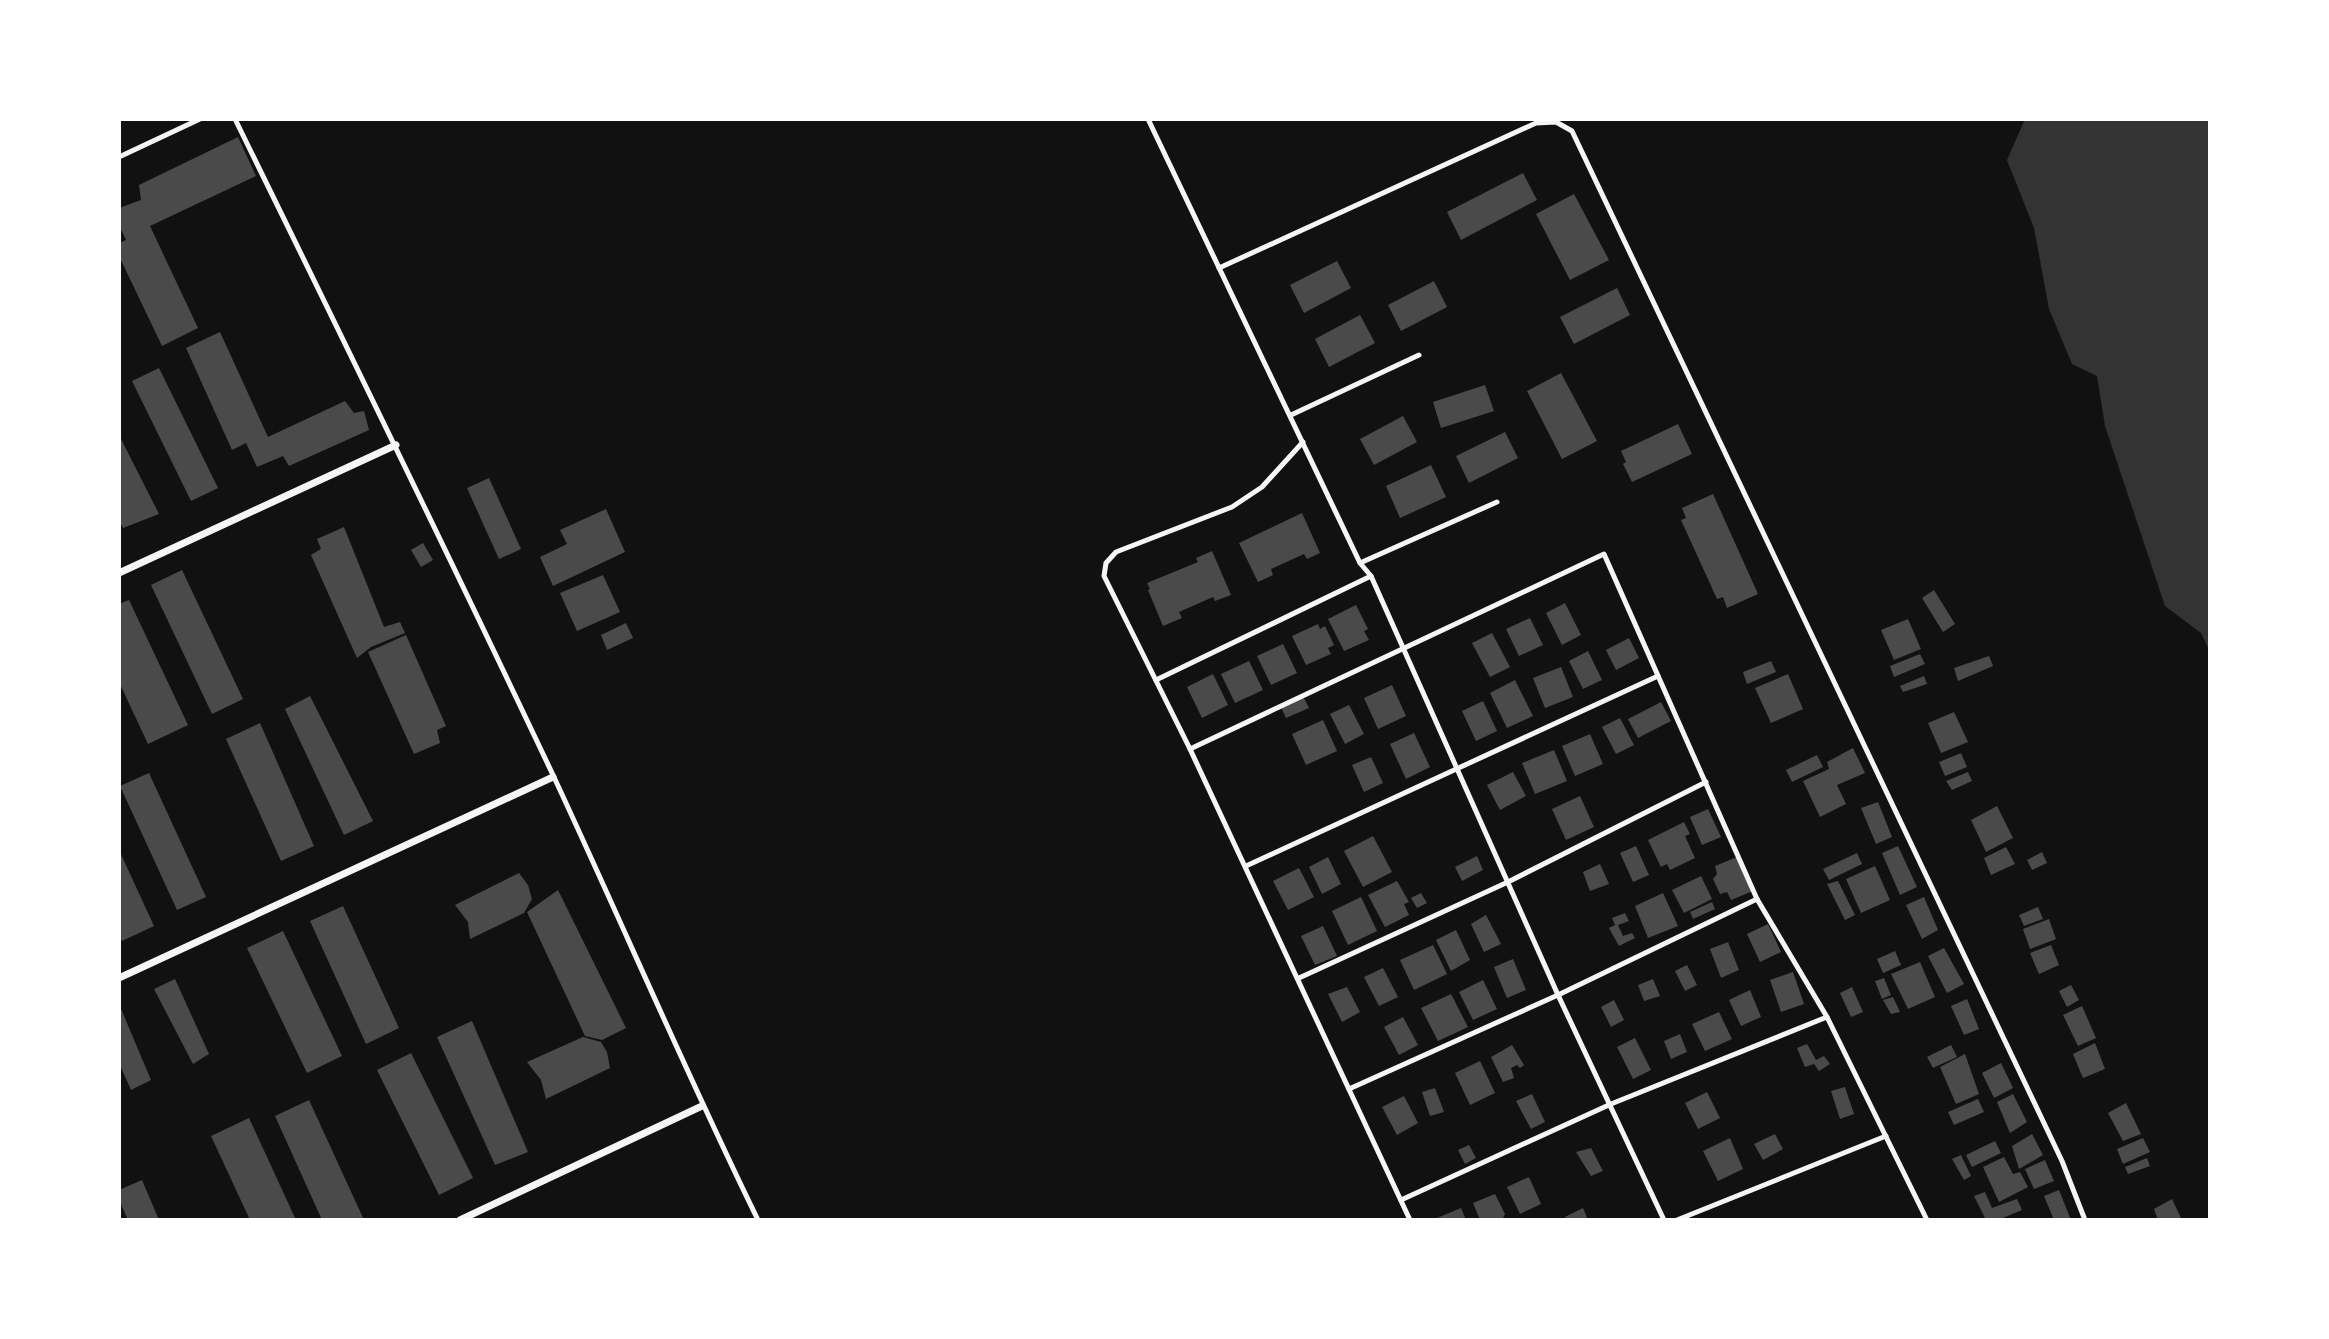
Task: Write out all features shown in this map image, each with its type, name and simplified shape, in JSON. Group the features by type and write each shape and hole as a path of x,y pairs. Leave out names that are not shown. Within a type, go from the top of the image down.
{"street":[{"path":"119,573 396,445"},
{"path":"119,978 554,777"},
{"path":"460,1220 702,1106"}],"lane":[{"path":"119,157 200,119"},
{"path":"235,119 396,445 554,777 702,1106 758,1220"},
{"path":"1148,119 1360,563 1371,576 1558,995 1664,1220"},
{"path":"1219,268 1536,122 1556,122 1572,131 2062,1161 2085,1220"},
{"path":"1291,415 1419,355"},
{"path":"1303,442 1262,487 1232,507 1116,552 1106,563 1104,576 1246,866 1410,1220"},
{"path":"1360,563 1497,502"},
{"path":"1190,749 1604,554 1757,899 1827,1017 1927,1220"},
{"path":"1156,680 1371,576"},
{"path":"1246,866 1658,676"},
{"path":"1299,978 1508,882 1706,782"},
{"path":"1349,1089 1558,995 1757,899"},
{"path":"1401,1200 1611,1104 1827,1017"},
{"path":"1676,1220 1886,1136"}],"shaded area":[{"path":"2025,119 2210,119 2210,652 2201,633 2165,606 2105,426 2097,376 2072,364 2049,309 2034,228 2007,160"}],"building":[{"path":"238,137 256,176 150,226 198,328 162,346 119,256 119,243 126,240 119,225 119,208 141,200 139,185"},
{"path":"1523,173 1537,200 1461,240 1447,212"},
{"path":"1574,194 1609,260 1570,280 1536,214"},
{"path":"1337,261 1351,288 1304,313 1290,285"},
{"path":"1434,281 1447,307 1401,331 1388,305"},
{"path":"1617,288 1630,315 1574,344 1560,317"},
{"path":"1360,315 1375,343 1329,367 1315,339"},
{"path":"220,332 268,437 345,401 354,413 364,411 369,430 289,466 283,456 257,467 246,443 232,450 186,348"},
{"path":"159,368 218,488 191,501 132,381"},
{"path":"1561,373 1597,441 1562,459 1527,391"},
{"path":"1485,385 1494,411 1441,428 1433,402"},
{"path":"1403,416 1417,442 1374,465 1360,439"},
{"path":"1678,424 1692,454 1632,482 1623,464 1626,462 1621,451"},
{"path":"1505,432 1518,458 1469,483 1456,456"},
{"path":"119,435 159,514 123,528 119,520"},
{"path":"1431,465 1446,497 1400,518 1386,486"},
{"path":"489,478 521,549 499,559 467,488"},
{"path":"1713,494 1758,594 1727,608 1723,597 1717,599 1681,520 1686,518 1682,508"},
{"path":"606,509 625,552 553,586 540,557 567,544 560,530"},
{"path":"1302,513 1320,553 1307,559 1304,554 1271,569 1273,575 1258,582 1239,543"},
{"path":"344,527 384,627 400,622 405,633 371,647 357,658 311,555 321,549 317,539"},
{"path":"423,543 433,560 421,567 411,550"},
{"path":"1212,551 1231,595 1215,601 1213,597 1179,612 1182,618 1163,626 1147,583 1198,562 1196,558"},
{"path":"182,570 243,699 212,714 151,585"},
{"path":"603,575 620,612 577,631 560,593"},
{"path":"1934,590 1955,624 1943,632 1922,598"},
{"path":"129,600 188,725 148,744 119,682 119,604"},
{"path":"1565,603 1581,635 1562,645 1546,613"},
{"path":"1356,605 1368,629 1364,631 1369,640 1344,651 1328,619"},
{"path":"1530,618 1543,645 1519,656 1506,629"},
{"path":"1908,619 1921,649 1894,660 1881,630"},
{"path":"626,623 633,638 607,650 601,635"},
{"path":"1318,624 1320,629 1325,626 1334,645 1328,648 1331,654 1306,665 1292,636"},
{"path":"1492,633 1510,667 1490,677 1472,643"},
{"path":"406,635 446,726 437,730 440,743 414,754 368,652"},
{"path":"1629,638 1639,658 1616,670 1606,650"},
{"path":"1283,644 1297,673 1271,685 1257,656"},
{"path":"1588,651 1602,680 1583,689 1569,661"},
{"path":"1920,654 1925,664 1894,677 1890,666"},
{"path":"1989,656 1993,666 1958,681 1954,668"},
{"path":"1249,661 1263,690 1235,703 1221,674"},
{"path":"1771,661 1776,672 1747,684 1743,672"},
{"path":"1561,667 1573,697 1545,708 1533,678"},
{"path":"1213,674 1228,705 1202,718 1187,687"},
{"path":"1788,674 1803,709 1771,723 1755,688"},
{"path":"1924,676 1927,684 1903,692 1900,686"},
{"path":"1515,680 1533,716 1507,728 1490,693"},
{"path":"1392,685 1406,716 1378,729 1364,698"},
{"path":"310,696 373,821 344,835 285,709"},
{"path":"1304,698 1309,708 1286,718 1281,707"},
{"path":"1483,701 1497,731 1476,741 1462,711"},
{"path":"1661,702 1671,721 1638,738 1628,719"},
{"path":"1349,705 1364,734 1345,744 1330,714"},
{"path":"1954,712 1968,742 1941,753 1928,723"},
{"path":"1620,718 1634,745 1616,754 1602,727"},
{"path":"1323,720 1337,751 1306,765 1292,734"},
{"path":"260,723 314,846 281,861 226,739"},
{"path":"1414,733 1430,767 1406,779 1390,744"},
{"path":"1590,734 1603,764 1575,776 1562,746"},
{"path":"1853,748 1865,773 1837,785 1846,804 1820,817 1803,781 1829,769 1827,762"},
{"path":"1554,750 1567,781 1535,794 1522,763"},
{"path":"1961,753 1967,767 1945,776 1939,762"},
{"path":"1817,755 1823,767 1792,782 1786,770"},
{"path":"1371,757 1383,783 1364,792 1352,765"},
{"path":"1513,772 1526,796 1500,810 1487,785"},
{"path":"1968,772 1972,781 1952,790 1946,781"},
{"path":"149,773 206,897 177,910 120,786"},
{"path":"1580,796 1594,827 1566,840 1552,809"},
{"path":"1878,802 1892,837 1876,844 1861,808"},
{"path":"1997,806 2013,838 1986,852 1971,820"},
{"path":"1708,809 1721,837 1702,845 1690,817"},
{"path":"1684,822 1690,834 1685,836 1695,858 1670,870 1667,864 1661,867 1648,840"},
{"path":"1373,836 1392,872 1363,887 1344,851"},
{"path":"1636,846 1649,875 1633,882 1620,853"},
{"path":"1898,846 1917,887 1900,895 1882,853"},
{"path":"2006,847 2015,864 1991,875 1984,858"},
{"path":"119,850 154,926 122,941 119,934"},
{"path":"2042,852 2047,863 2032,870 2027,860"},
{"path":"1857,853 1862,864 1829,880 1823,869"},
{"path":"1477,856 1483,870 1462,881 1455,867"},
{"path":"1328,857 1341,884 1322,894 1309,867"},
{"path":"1737,857 1753,891 1731,900 1727,892 1720,894 1713,879 1717,874 1715,866"},
{"path":"1600,864 1609,884 1590,891 1583,872"},
{"path":"1875,866 1890,900 1861,913 1846,879"},
{"path":"1299,868 1314,897 1288,910 1273,881"},
{"path":"519,873 528,885 532,899 524,913 470,939 468,922 455,905"},
{"path":"1701,876 1712,899 1684,913 1672,890"},
{"path":"1397,881 1409,902 1404,904 1409,915 1385,927 1368,895"},
{"path":"1838,881 1855,915 1845,920 1827,884"},
{"path":"558,890 626,1028 602,1040 585,1036 527,912"},
{"path":"1421,893 1427,903 1417,908 1411,898"},
{"path":"1663,893 1678,926 1648,938 1635,906"},
{"path":"1361,897 1377,931 1348,945 1332,911"},
{"path":"1924,897 1938,930 1922,939 1906,905"},
{"path":"1712,902 1715,909 1693,919 1690,912"},
{"path":"343,906 399,1028 366,1044 310,921"},
{"path":"2038,907 2043,919 2024,926 2019,915"},
{"path":"1625,913 1629,921 1618,925 1623,936 1632,933 1635,938 1619,946 1609,928 1615,925 1612,918"},
{"path":"1486,915 1501,944 1484,952 1471,924"},
{"path":"2049,919 2056,939 2030,949 2023,929"},
{"path":"1768,924 1781,952 1760,962 1747,934"},
{"path":"1323,926 1337,956 1315,965 1301,936"},
{"path":"1456,930 1470,960 1451,971 1436,940"},
{"path":"283,931 342,1056 307,1073 247,948"},
{"path":"1728,942 1739,970 1721,978 1710,949"},
{"path":"1433,945 1447,974 1414,990 1400,960"},
{"path":"2051,945 2059,965 2039,974 2030,953"},
{"path":"1944,948 1964,984 1947,993 1928,956"},
{"path":"1895,951 1901,965 1883,973 1877,959"},
{"path":"1513,959 1526,990 1507,998 1494,967"},
{"path":"1920,962 1935,997 1908,1009 1891,974"},
{"path":"1687,965 1697,985 1685,991 1675,971"},
{"path":"1383,968 1398,997 1379,1006 1364,977"},
{"path":"1793,972 1804,1004 1781,1012 1770,980"},
{"path":"1884,978 1891,995 1882,999 1875,981"},
{"path":"175,979 209,1054 193,1064 154,989"},
{"path":"1653,979 1660,996 1644,1001 1638,985"},
{"path":"1483,980 1497,1009 1473,1020 1459,992"},
{"path":"2071,985 2079,1000 2067,1007 2059,991"},
{"path":"1347,987 1360,1012 1342,1022 1328,994"},
{"path":"1852,987 1863,1012 1851,1017 1840,993"},
{"path":"1750,990 1761,1017 1741,1026 1729,1000"},
{"path":"1451,994 1468,1027 1438,1041 1421,1008"},
{"path":"1893,997 1900,1012 1891,1014 1883,1000"},
{"path":"1967,999 1979,1029 1964,1035 1951,1006"},
{"path":"1614,1000 1624,1020 1611,1027 1601,1007"},
{"path":"119,1004 151,1080 131,1090 119,1063"},
{"path":"2082,1006 2096,1038 2078,1046 2063,1015"},
{"path":"1719,1012 1732,1039 1705,1051 1692,1024"},
{"path":"1403,1017 1418,1045 1399,1055 1384,1027"},
{"path":"472,1021 528,1152 495,1165 437,1037"},
{"path":"1680,1034 1687,1052 1671,1059 1664,1041"},
{"path":"583,1037 601,1042 607,1052 610,1068 546,1099 541,1080 527,1062"},
{"path":"1635,1038 1651,1070 1633,1079 1617,1047"},
{"path":"2095,1043 2105,1069 2083,1078 2073,1054"},
{"path":"1807,1044 1816,1060 1824,1056 1830,1064 1819,1071 1814,1064 1805,1067 1797,1048"},
{"path":"1512,1045 1524,1065 1511,1068 1514,1078 1503,1082 1491,1057"},
{"path":"1951,1045 1957,1057 1933,1068 1927,1057"},
{"path":"411,1053 473,1178 439,1195 377,1070"},
{"path":"1965,1054 1979,1094 1956,1104 1940,1067"},
{"path":"1480,1061 1495,1093 1470,1105 1455,1073"},
{"path":"2001,1063 2013,1088 1994,1098 1982,1073"},
{"path":"1845,1087 1854,1114 1840,1119 1831,1091"},
{"path":"1435,1088 1444,1112 1430,1116 1422,1092"},
{"path":"1707,1092 1720,1118 1698,1129 1685,1103"},
{"path":"1532,1094 1545,1122 1531,1129 1516,1101"},
{"path":"2013,1094 2027,1122 2010,1133 1997,1102"},
{"path":"1404,1096 1418,1123 1397,1135 1382,1107"},
{"path":"1978,1099 1984,1112 1954,1125 1948,1112"},
{"path":"309,1100 364,1220 322,1220 275,1116"},
{"path":"2126,1103 2141,1134 2123,1141 2108,1113"},
{"path":"249,1118 296,1220 250,1220 211,1136"},
{"path":"1775,1134 1783,1149 1763,1160 1754,1144"},
{"path":"2032,1134 2043,1155 2019,1169 2012,1146"},
{"path":"1730,1138 1743,1169 1718,1181 1703,1151"},
{"path":"2143,1138 2150,1152 2123,1164 2117,1149"},
{"path":"1995,1141 2001,1153 1972,1167 1966,1155"},
{"path":"1469,1145 1476,1158 1465,1164 1458,1150"},
{"path":"1591,1148 1603,1171 1591,1176 1576,1152"},
{"path":"1961,1155 1971,1176 1964,1180 1952,1159"},
{"path":"2004,1157 2013,1174 2020,1172 2028,1187 1999,1202 1983,1167"},
{"path":"2147,1158 2150,1166 2128,1174 2125,1167"},
{"path":"2045,1160 2054,1181 2034,1189 2025,1169"},
{"path":"1529,1177 1541,1204 1520,1214 1507,1187"},
{"path":"142,1180 159,1220 128,1220 119,1200 119,1190"},
{"path":"2059,1190 2071,1220 2054,1220 2044,1196"},
{"path":"1985,1192 1992,1208 2017,1199 2022,1210 1998,1220 1986,1220 1974,1196"},
{"path":"1495,1194 1505,1214 1502,1220 1480,1220 1473,1203"},
{"path":"2172,1199 2182,1220 2158,1220 2154,1209"},
{"path":"1461,1208 1466,1220 1437,1218"},
{"path":"1583,1208 1588,1220 1567,1220 1565,1217"}]}
